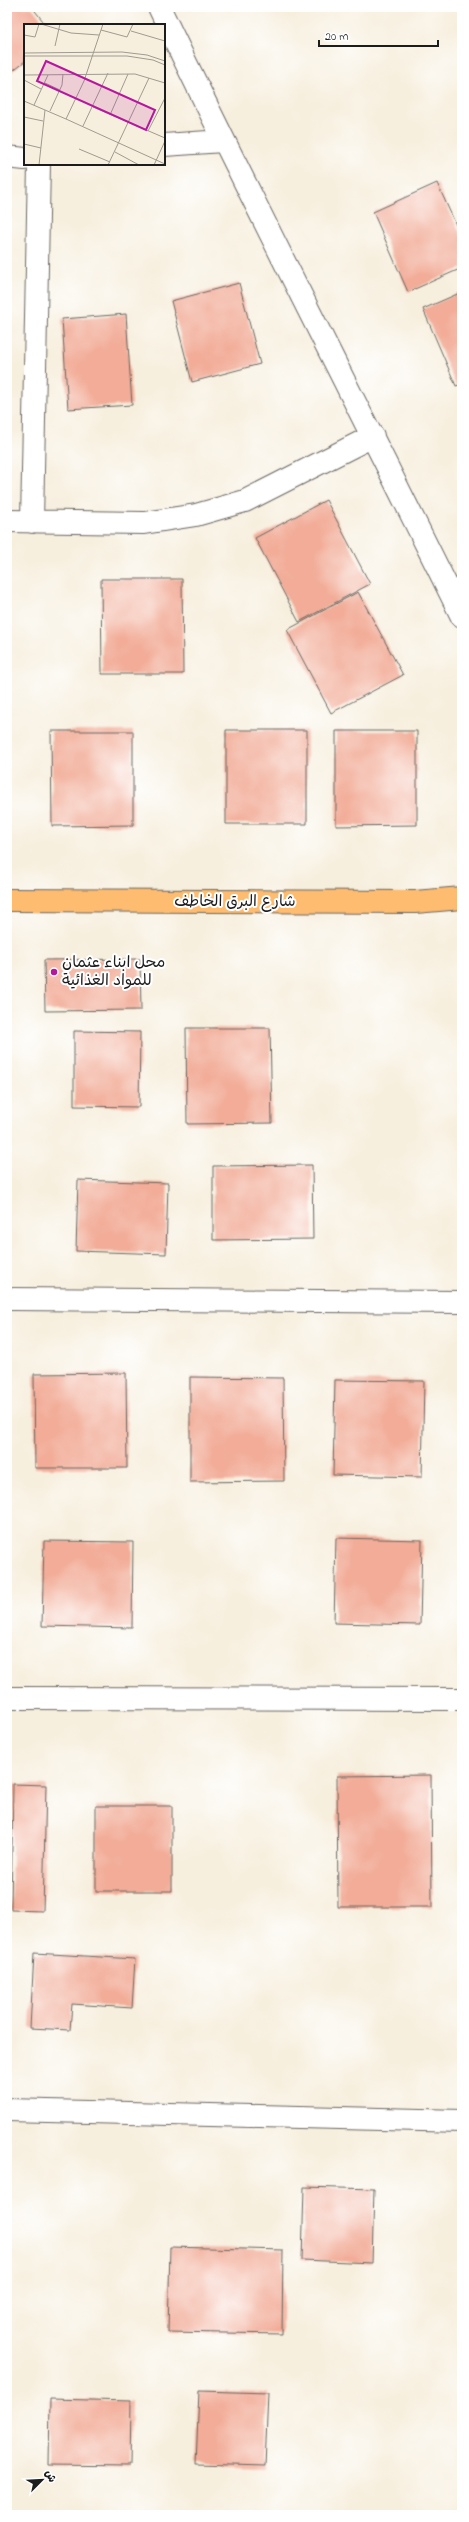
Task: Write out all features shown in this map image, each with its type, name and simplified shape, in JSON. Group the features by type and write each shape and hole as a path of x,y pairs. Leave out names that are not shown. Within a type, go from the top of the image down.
{"main road":[{"name":"شارع البرق الخاطف","path":"7,900 416,902 462,898"}],"street":[{"path":"159,7 223,141 373,436 462,617"},
{"path":"165,146 223,141"},
{"path":"7,157 24,159"},
{"path":"32,522 39,165"},
{"path":"7,522 144,523 196,514 245,501 373,436"},
{"path":"7,1299 462,1302"},
{"path":"7,1698 462,1699"},
{"path":"7,2110 462,2120"}],"building":[{"path":"7,7 32,7 45,24 24,24 24,62 7,75"},
{"path":"437,183 462,238 462,268 408,292 373,212"},
{"path":"239,283 260,364 192,382 171,301"},
{"path":"462,292 462,384 456,386 423,309"},
{"path":"126,314 132,405 68,409 62,319"},
{"path":"326,500 370,584 299,622 255,538"},
{"path":"101,579 182,579 183,674 102,674"},
{"path":"358,592 403,675 331,713 287,630"},
{"path":"226,730 307,730 307,824 226,824"},
{"path":"51,731 133,731 133,825 52,826"},
{"path":"336,731 417,731 417,825 336,826"},
{"path":"140,959 141,1010 45,1011 44,960"},
{"path":"186,1028 270,1028 272,1123 187,1124"},
{"path":"74,1031 140,1032 139,1107 74,1106"},
{"path":"312,1165 313,1239 213,1240 213,1166"},
{"path":"78,1180 168,1183 166,1254 76,1251"},
{"path":"126,1373 127,1468 35,1468 34,1374"},
{"path":"190,1377 283,1378 284,1481 190,1482"},
{"path":"335,1380 424,1381 422,1477 333,1475"},
{"path":"336,1538 422,1540 420,1625 334,1623"},
{"path":"44,1541 133,1542 132,1628 42,1626"},
{"path":"431,1775 432,1907 338,1907 337,1776"},
{"path":"13,1784 46,1785 43,1911 11,1910"},
{"path":"96,1806 172,1806 172,1891 96,1891"},
{"path":"34,1953 135,1959 132,2008 72,2004 70,2030 30,2028"},
{"path":"304,2187 374,2189 372,2263 302,2260"},
{"path":"170,2247 283,2250 282,2334 168,2332"},
{"path":"199,2391 268,2393 265,2466 196,2464"},
{"path":"50,2399 131,2401 130,2466 49,2465"}],"place":[{"name":"محل ابناء عثمان للمواد الغذائية","path":"54,972"}]}
